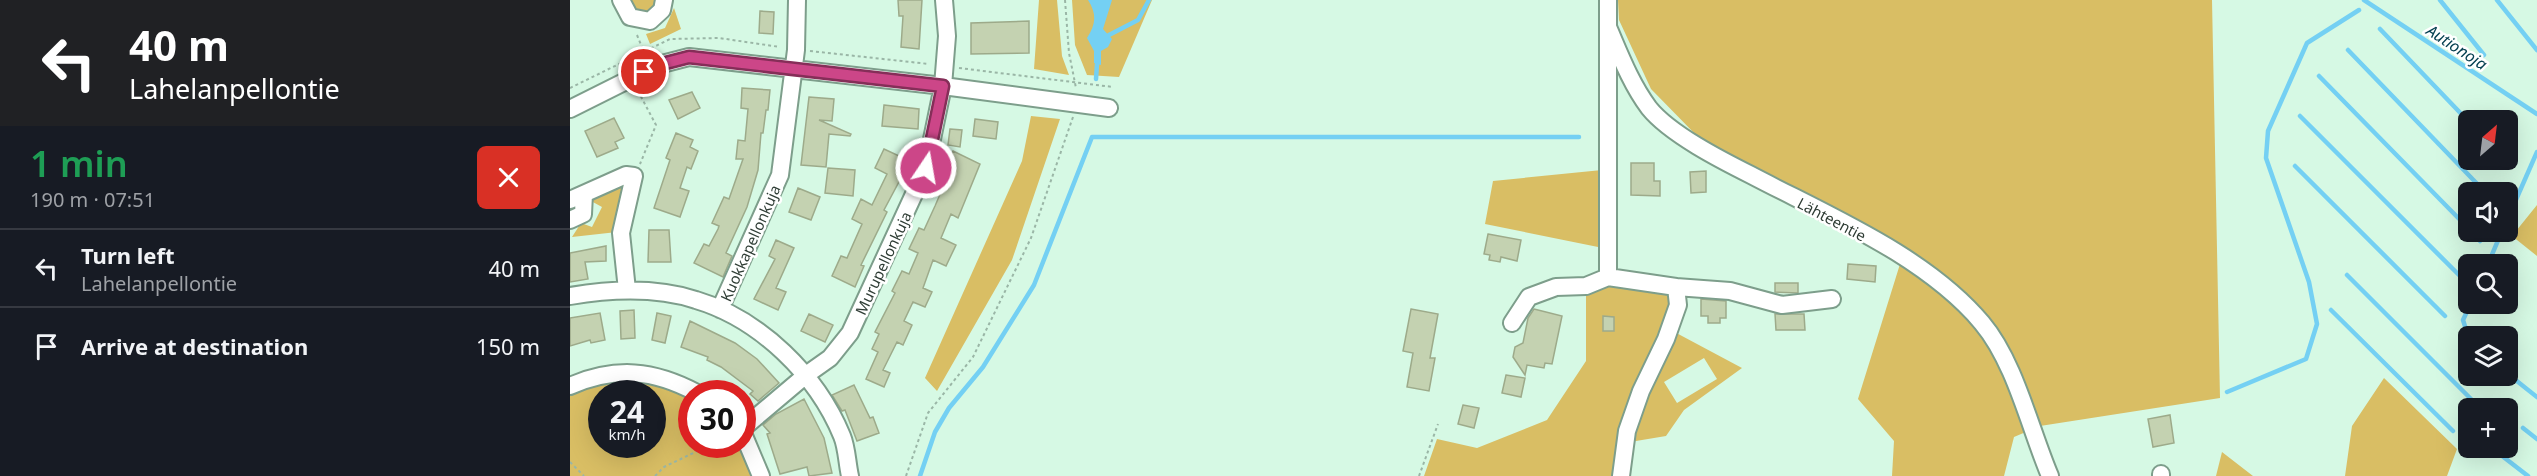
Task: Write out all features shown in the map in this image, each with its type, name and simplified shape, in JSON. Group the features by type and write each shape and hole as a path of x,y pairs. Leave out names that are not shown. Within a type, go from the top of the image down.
{"street":[{"path":"621,0 630,17 650,21 662,10 664,0"},
{"name":"Kuokkapellonkuja","path":"720,309 780,175 794,71 797,0"},
{"name":"Murupellonkuja","path":"756,418 806,375 830,358 855,323 926,168 943,86 947,36 944,0"},
{"name":"Lähteentie","path":"1608,0 1608,277"},
{"name":"Lähteentie","path":"1608,27 1631,78 1650,109 1686,139 1902,257 1950,290 1983,324 2002,354 2050,476"},
{"path":"570,109 658,65 689,57 794,71 943,86 1109,108"},
{"path":"570,220 583,214 577,197 626,175 634,176 621,233 627,290"},
{"path":"1512,323 1529,297 1556,287 1586,286 1608,277 1676,287 1730,291 1782,305 1832,299"},
{"path":"1621,476 1627,431 1641,391 1666,339 1678,305 1676,287"},
{"path":"570,296 627,290 696,300 720,309 778,347 806,375 827,405 843,438 850,476"},
{"path":"570,386 592,377 634,372 678,382"},
{"path":"754,458 761,476"}],"path":[{"path":"906,476 928,413 973,357 1031,238 1076,104 1076,82 1069,53 1065,0"},
{"path":"1076,82 1113,87"},
{"path":"634,176 647,152 656,125 638,91"},
{"path":"1419,476 1438,424"},
{"path":"655,476 664,467 683,458"},
{"path":"570,462 584,476"}],"shaded area":[{"path":"629,0 659,0 651,13 634,11"},
{"path":"1039,0 1057,0 1062,56 1069,75 1034,69"},
{"path":"1072,0 1152,0 1119,77 1087,75 1075,45"},
{"path":"1618,0 2212,0 2220,398 2040,426 2014,437 2004,476 1892,476 1894,441 1858,399 1905,248 1698,137 1651,89 1619,20"},
{"path":"674,8 681,29 650,44 646,34 665,28"},
{"path":"1031,116 1060,119 1012,260 937,391 925,378 1022,161"},
{"path":"1602,170 1603,248 1485,224 1493,181"},
{"path":"619,185 629,186 617,232 572,237 581,223 592,227 602,207 591,201 594,196"},
{"path":"2537,205 2537,256 2518,241 2518,229"},
{"path":"1609,282 1673,289 1667,328 1742,368 1684,410 1666,436 1630,442 1624,476 1424,476 1437,439 1477,448 1547,420 1586,361 1586,292","holes":["1704,358 1717,379 1677,403 1664,382"]},
{"path":"634,372 656,380 597,380"},
{"path":"2384,378 2457,449 2447,476 2345,476 2352,426"},
{"path":"588,382 588,458 666,458 666,384 678,388 678,458 750,458 761,476 570,476 570,386"},
{"path":"2222,452 2253,476 2216,476"}],"water":[{"path":"1088,0 1112,0 1103,29 1112,39 1108,47 1101,51 1101,65 1094,63 1094,51 1087,38 1094,19"}],"building":[{"path":"898,0 922,0 919,49 901,47 903,16 899,16"},
{"path":"760,11 774,12 773,34 759,33"},
{"path":"1029,21 1029,53 971,54 971,23"},
{"path":"742,88 770,90 768,110 766,110 763,133 761,133 758,170 747,207 726,253 732,256 723,277 694,263 704,244 709,246 718,229 719,226 712,223 724,197 729,199 743,159 736,159 738,140 745,141 748,109 741,108"},
{"path":"692,92 700,108 678,119 669,100"},
{"path":"809,97 834,99 832,121 819,120 851,134 850,136 829,134 826,167 801,165"},
{"path":"884,105 919,109 918,129 882,126"},
{"path":"614,118 624,138 615,142 618,148 597,157 585,131"},
{"path":"975,119 998,122 996,139 973,136"},
{"path":"950,129 962,130 960,147 948,145"},
{"path":"676,133 693,140 690,147 698,151 691,169 687,167 680,188 689,191 680,217 654,208 670,160 666,158"},
{"path":"884,149 910,161 884,210 887,212 861,265 864,266 855,287 832,276 841,256 847,258 862,224 852,219 861,199 872,205 887,174 875,168"},
{"path":"953,151 980,164 958,218 951,214 941,238 956,245 946,266 933,260 923,288 932,292 925,307 913,302 904,321 912,325 903,345 897,342 883,370 890,373 884,387 866,379 878,352 872,349 879,334 875,332 895,293 892,291 902,271 909,274 918,253 909,249 919,228 924,230 935,206 950,171 945,169"},
{"path":"1631,163 1654,163 1654,181 1660,181 1660,196 1631,195"},
{"path":"828,168 855,170 853,196 825,193"},
{"path":"1706,171 1706,192 1691,193 1690,172"},
{"path":"798,188 820,197 811,220 789,212"},
{"path":"649,230 669,230 671,262 648,262"},
{"path":"1488,234 1521,240 1517,261 1501,257 1500,262 1489,260 1490,255 1484,254"},
{"path":"776,240 794,248 776,288 786,292 778,310 754,299 775,259 769,256"},
{"path":"606,246 606,261 585,262 588,279 570,282 570,253"},
{"path":"1848,264 1876,266 1875,282 1847,279"},
{"path":"1775,283 1798,283 1798,293 1775,292"},
{"path":"1701,299 1726,301 1726,318 1720,318 1720,323 1708,323 1708,316 1701,316"},
{"path":"1411,309 1438,314 1430,358 1435,358 1429,391 1407,387 1413,353 1403,351"},
{"path":"1534,309 1562,316 1552,364 1545,363 1544,368 1527,365 1525,375 1513,357 1515,347 1523,343 1528,318"},
{"path":"634,310 635,338 621,339 620,311"},
{"path":"600,313 605,340 591,343 590,340 570,346 570,318"},
{"path":"657,313 671,316 665,343 652,340"},
{"path":"809,314 833,325 825,342 801,331"},
{"path":"1775,314 1804,314 1805,330 1776,330"},
{"path":"1603,316 1614,317 1614,331 1603,331"},
{"path":"690,321 735,343 757,359 779,383 758,401 756,399 756,380 738,380 707,360 708,357 681,347"},
{"path":"1506,375 1525,378 1521,397 1502,393"},
{"path":"854,385 870,418 873,417 879,433 857,441 845,410 842,411 832,395"},
{"path":"804,399 824,438 832,473 809,476 807,467 780,474 767,434 770,433 763,425 776,414"},
{"path":"1463,405 1479,408 1474,428 1458,424"},
{"path":"2170,415 2174,443 2153,447 2148,419"}],"waterway":[{"path":"1109,35 1138,20 1149,0"},
{"name":"Autionoja","path":"2364,0 2537,114"},
{"path":"2440,0 2484,55"},
{"path":"2497,0 2537,50"},
{"path":"2227,392 2306,359 2317,324 2309,282 2266,158 2268,131 2307,43 2359,10"},
{"path":"2380,29 2458,111"},
{"path":"2348,50 2475,182"},
{"path":"1096,79 1097,64"},
{"path":"2319,76 2458,218"},
{"path":"2300,116 2458,274"},
{"path":"920,476 935,432 949,408 983,367 1034,285 1092,137 1579,137"},
{"path":"2518,195 2537,152"},
{"path":"2295,166 2445,316"},
{"path":"2492,254 2497,242"},
{"path":"2347,275 2470,398"},
{"path":"2331,310 2453,431"},
{"path":"2465,326 2463,320 2466,314"},
{"path":"2518,382 2537,397"},
{"path":"2523,428 2537,439"},
{"path":"2505,458 2528,476"}],"route":[{"path":"644,72 658,65 689,57 794,71 943,86 926,168"}]}
